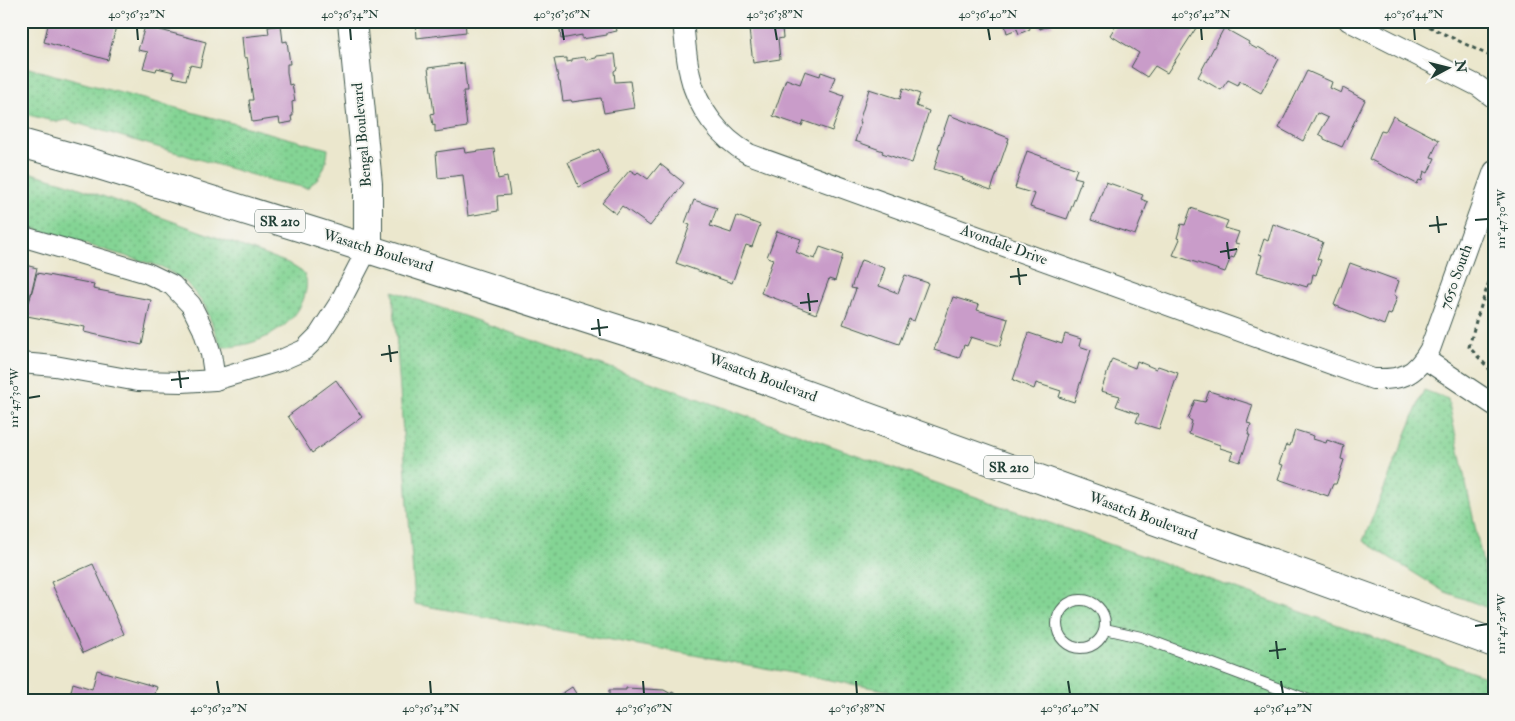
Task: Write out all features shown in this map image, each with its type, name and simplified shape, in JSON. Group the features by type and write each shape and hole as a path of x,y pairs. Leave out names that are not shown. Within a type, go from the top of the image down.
{"main road":[{"name":"Bengal Boulevard","path":"352,21 368,184 368,248"},
{"name":"Wasatch Boulevard","path":"21,144 192,193 671,346 1494,643"}],"street":[{"name":"Avondale Drive","path":"683,21 690,76 698,100 710,120 726,139 737,148 749,154 1373,379 1391,380 1406,376"},
{"path":"1349,21 1478,86 1494,98"},
{"name":"7650 South","path":"1406,376 1421,365 1430,349 1494,171"},
{"path":"21,236 147,273 172,286 191,305 203,329 211,354 214,380"},
{"path":"21,364 55,366 138,381 182,382 214,380 279,361 304,350 319,335 334,312 368,248"},
{"path":"1425,358 1494,405"}],"lane":[{"path":"1075,600 1091,602 1103,613 1105,629 1097,642 1083,649 1075,648 1062,639 1058,632 1058,617 1068,604 1075,600"},
{"path":"1105,629 1141,637 1309,700"}],"path":[{"path":"1422,23 1494,58"},
{"path":"1494,267 1469,347 1494,374"}],"green space":[{"path":"21,66 328,149 325,166 320,176 307,188 269,180 66,120 56,122 21,113"},
{"path":"21,170 66,183 288,263 302,272 306,279 306,291 300,306 284,326 272,334 247,344 221,347 205,306 186,282 162,267 21,225"},
{"path":"393,291 1494,680 1494,700 887,700 890,691 415,604"},
{"path":"1424,390 1448,399 1487,583 1494,586 1494,610 1443,591 1363,541"}],"building":[{"path":"49,21 120,21 119,27 116,26 108,60 44,42"},
{"path":"418,21 465,21 466,32 417,38 416,23"},
{"path":"559,21 619,21 619,27 616,27 617,31 607,33 607,35 582,39 582,35 561,39"},
{"path":"748,21 807,21 807,24 782,28 783,38 778,39 780,59 753,63"},
{"path":"994,21 1004,21 995,25"},
{"path":"1004,21 1037,21 1029,25 1030,29 1019,34 1017,29 1007,33"},
{"path":"1037,21 1051,21 1053,25 1040,29"},
{"path":"1119,21 1192,21 1198,25 1167,73 1155,66 1147,77 1131,67 1139,53 1110,35"},
{"path":"281,25 283,42 287,41 290,64 287,64 289,85 292,84 295,101 292,102 292,122 280,124 279,118 252,122 249,100 253,100 247,57 244,58 242,37 269,34 268,27"},
{"path":"145,26 206,42 200,67 190,65 186,80 173,77 174,72 157,68 156,71 143,68 148,52 138,50"},
{"path":"1224,28 1249,42 1248,44 1257,49 1258,47 1279,59 1261,93 1240,81 1238,85 1228,80 1221,90 1198,77"},
{"path":"615,54 617,69 614,71 615,82 630,81 634,108 604,113 601,98 572,102 571,100 563,101 554,59 567,58 567,62 572,61 572,59 585,57 586,60 596,58 597,56"},
{"path":"464,63 467,91 463,91 467,127 435,132 435,124 433,125 431,114 434,113 428,68"},
{"path":"805,71 820,76 821,72 835,77 830,91 844,96 832,131 804,121 802,126 773,116 786,79 800,84"},
{"path":"1307,71 1332,82 1330,88 1341,93 1343,88 1365,100 1342,147 1324,139 1319,134 1328,118 1317,113 1303,141 1279,128"},
{"path":"903,88 920,94 916,106 929,111 912,163 855,141 869,89 900,99"},
{"path":"949,115 1009,138 991,190 963,178 934,169 940,149 938,148"},
{"path":"1393,116 1439,140 1431,157 1435,158 1428,173 1424,171 1422,181 1419,180 1417,184 1369,159 1381,131 1385,132"},
{"path":"464,148 465,153 494,149 498,179 507,177 510,195 497,196 498,211 468,216 463,175 438,178 436,152"},
{"path":"599,149 609,173 579,187 568,162"},
{"path":"1027,151 1077,169 1074,177 1082,179 1067,219 1030,207 1035,194 1015,188"},
{"path":"660,164 684,183 650,226 622,206 616,214 602,203 630,170 636,174 638,172 648,179"},
{"path":"1106,182 1143,195 1141,199 1148,202 1135,235 1091,220"},
{"path":"694,200 717,208 710,226 731,233 737,216 760,225 752,247 746,245 732,283 676,263 690,225 685,223"},
{"path":"1191,208 1228,221 1225,228 1239,232 1235,243 1239,244 1234,258 1231,257 1225,272 1173,255 1180,239 1177,238 1181,224 1185,225"},
{"path":"1273,224 1323,242 1317,259 1321,260 1316,275 1313,274 1311,284 1308,284 1307,287 1257,272 1262,255 1259,254 1264,239 1268,241"},
{"path":"777,231 801,239 796,252 805,256 815,259 820,247 843,255 835,281 829,279 816,314 761,293 773,259 767,257"},
{"path":"861,260 885,268 879,286 898,293 905,275 928,283 914,321 909,319 899,344 843,324 856,289 851,288"},
{"path":"1350,263 1399,281 1394,295 1397,297 1391,315 1388,314 1384,325 1334,305"},
{"path":"21,264 37,268 29,302 37,273 94,284 93,289 151,300 142,345 84,332 85,327 27,316 28,312 21,310"},
{"path":"953,297 979,305 977,310 1008,319 1000,346 971,337 967,346 964,345 959,358 934,350"},
{"path":"1029,333 1062,344 1065,334 1081,339 1079,346 1091,350 1074,402 1059,397 1061,391 1036,383 1034,389 1013,380"},
{"path":"1112,359 1135,368 1137,361 1156,369 1158,366 1178,373 1159,429 1136,422 1139,414 1116,406 1120,396 1101,391"},
{"path":"336,380 362,417 312,453 288,416"},
{"path":"1209,391 1253,405 1247,423 1251,424 1248,435 1250,435 1240,462 1230,459 1233,452 1220,448 1220,445 1189,434 1192,421 1188,419 1195,400 1205,402"},
{"path":"1295,430 1314,436 1313,439 1326,443 1327,440 1344,446 1341,459 1344,460 1336,484 1333,484 1328,496 1278,479 1283,465 1279,464 1286,445 1290,446"},
{"path":"93,564 124,634 83,653 51,582"},
{"path":"97,670 157,687 153,700 69,700 73,683 92,689"},
{"path":"572,687 580,700 552,700"},
{"path":"626,688 664,690 687,700 609,700 609,690 626,690"}]}
